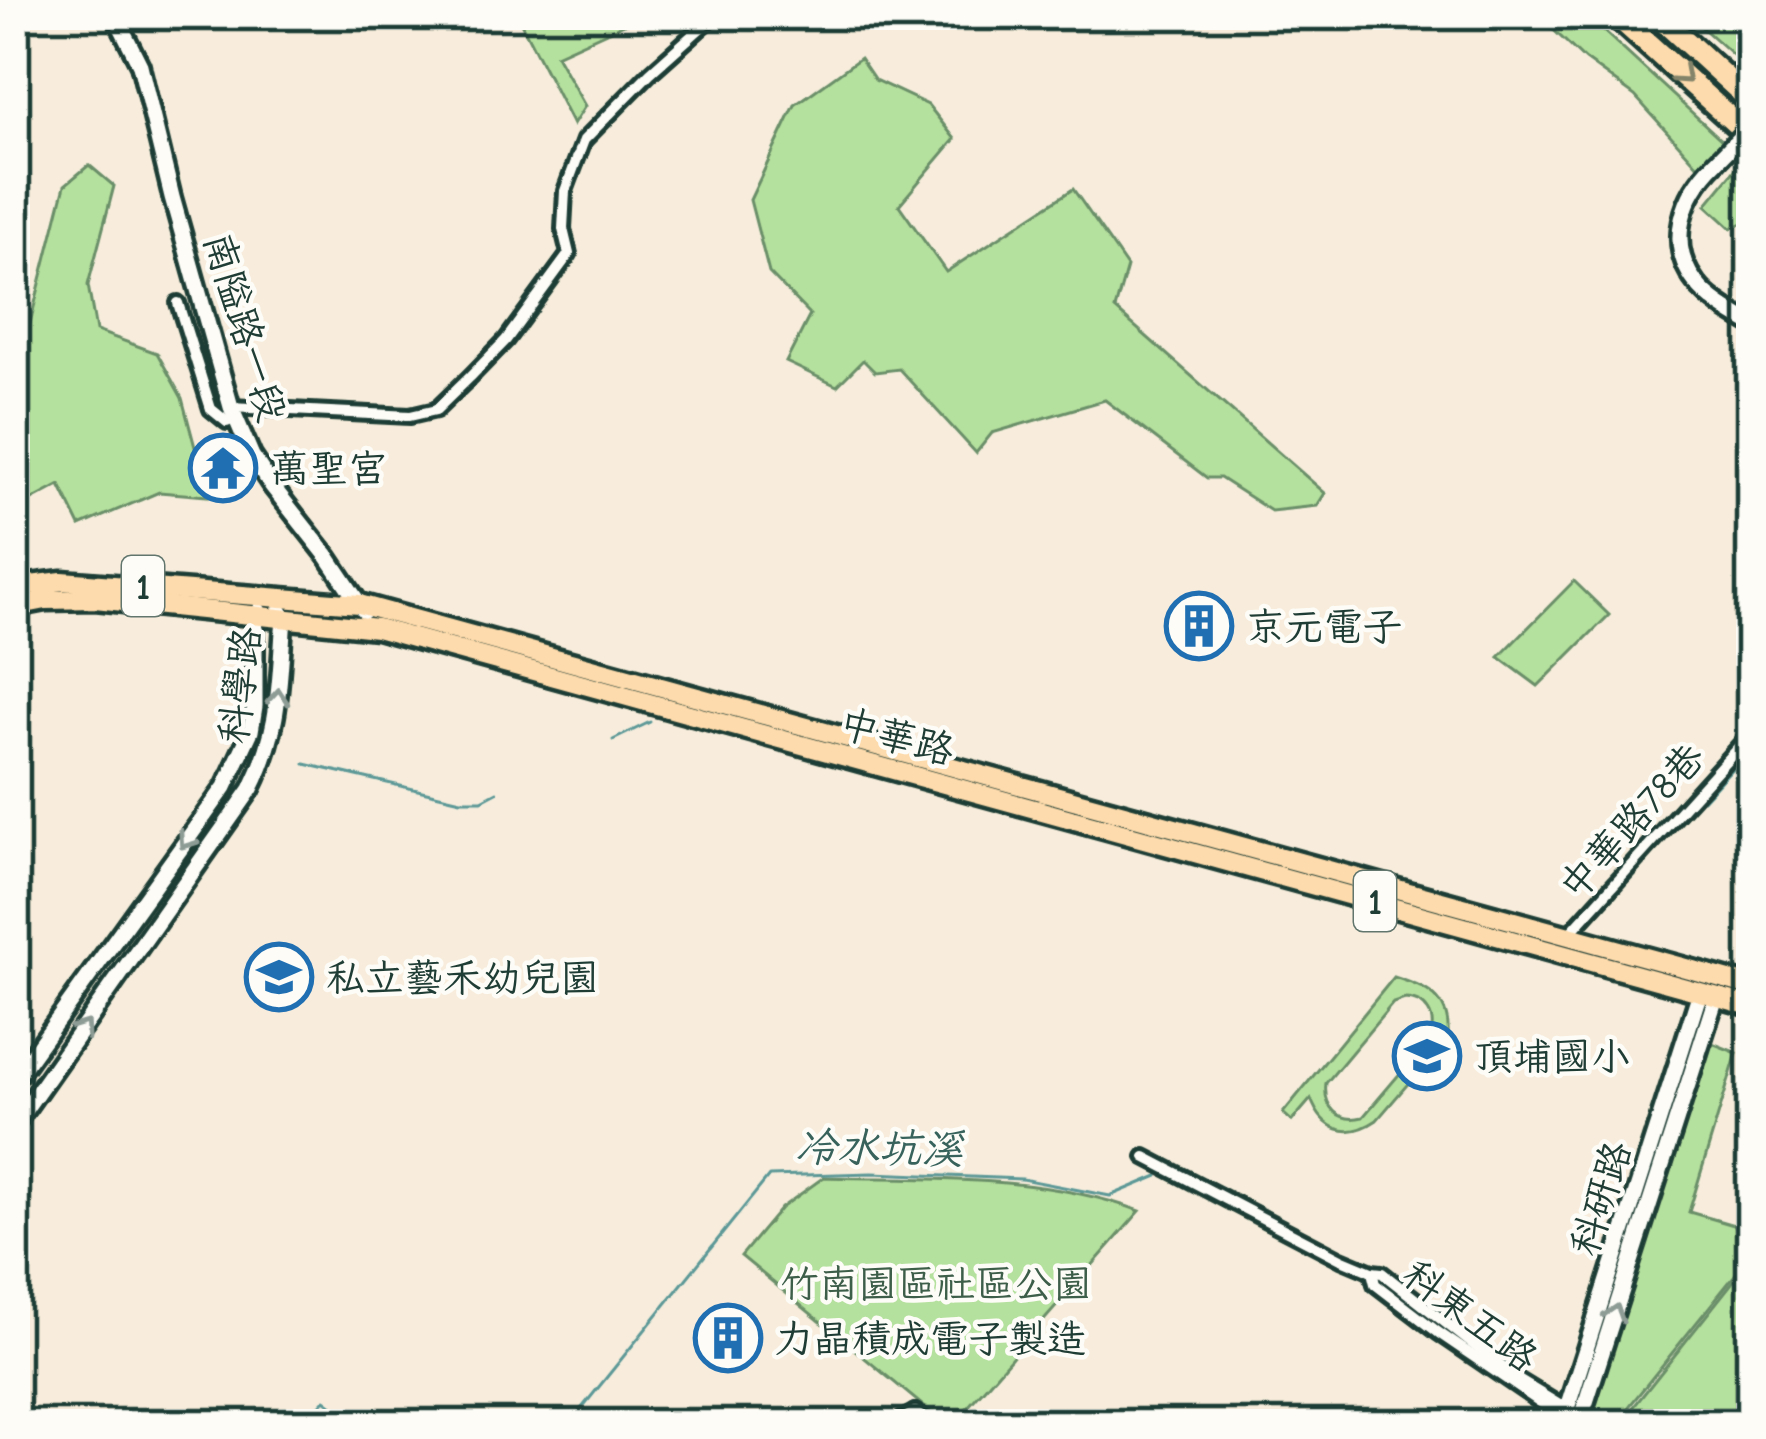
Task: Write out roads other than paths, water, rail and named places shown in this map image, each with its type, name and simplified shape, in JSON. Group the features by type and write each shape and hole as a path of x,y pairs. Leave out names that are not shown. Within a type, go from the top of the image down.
{"highway":[{"path":"1616,15 1751,137"},
{"path":"1657,15 1751,101"}],"main road":[{"name":"中華路","path":"15,587 62,581 359,604 565,670 1566,944 1751,986"},
{"name":"中華路","path":"15,606 94,599 284,617 377,628 565,670"},
{"name":"中華路","path":"1566,944 1751,1006"}],"street":[{"name":"南隘路一段","path":"115,15 140,65 233,412 272,487 377,628"},
{"path":"178,303 211,409 226,422 233,412 410,416 436,410 506,340 568,254 562,229 565,191 584,140 715,15"},
{"path":"1751,126 1700,178 1684,206 1680,238 1696,283 1751,324"},
{"name":"科學路","path":"15,1079 225,787 251,731 255,616 271,597 284,617 279,706 265,762 251,789 15,1124"},
{"name":"中華路78巷","path":"1566,944 1751,734"},
{"name":"科研路","path":"1570,1420 1708,994"},
{"name":"科東五路","path":"1145,1157 1341,1259 1382,1273 1570,1420"},
{"path":"894,1424 913,1418 929,1424"}],"waterway":[{"path":"613,740 650,722"},
{"path":"1703,800 1751,748"},
{"path":"305,764 461,800 482,800 497,792"},
{"name":"冷水坑溪","path":"569,1424 769,1176 872,1173 1022,1179 1110,1196 1158,1176"},
{"name":"冷水坑溪","path":"303,1424 325,1400 356,1424"}],"place":[{"name":"萬聖宮","path":"223,468"},
{"name":"京元電子","path":"1199,626"},
{"name":"私立藝禾幼兒園","path":"279,977"},
{"name":"頂埔國小","path":"1427,1056"},
{"name":"力晶積成電子製造","path":"728,1338"}],"park label":[{"name":"竹南園區社區公園","path":"936,1283"}]}
